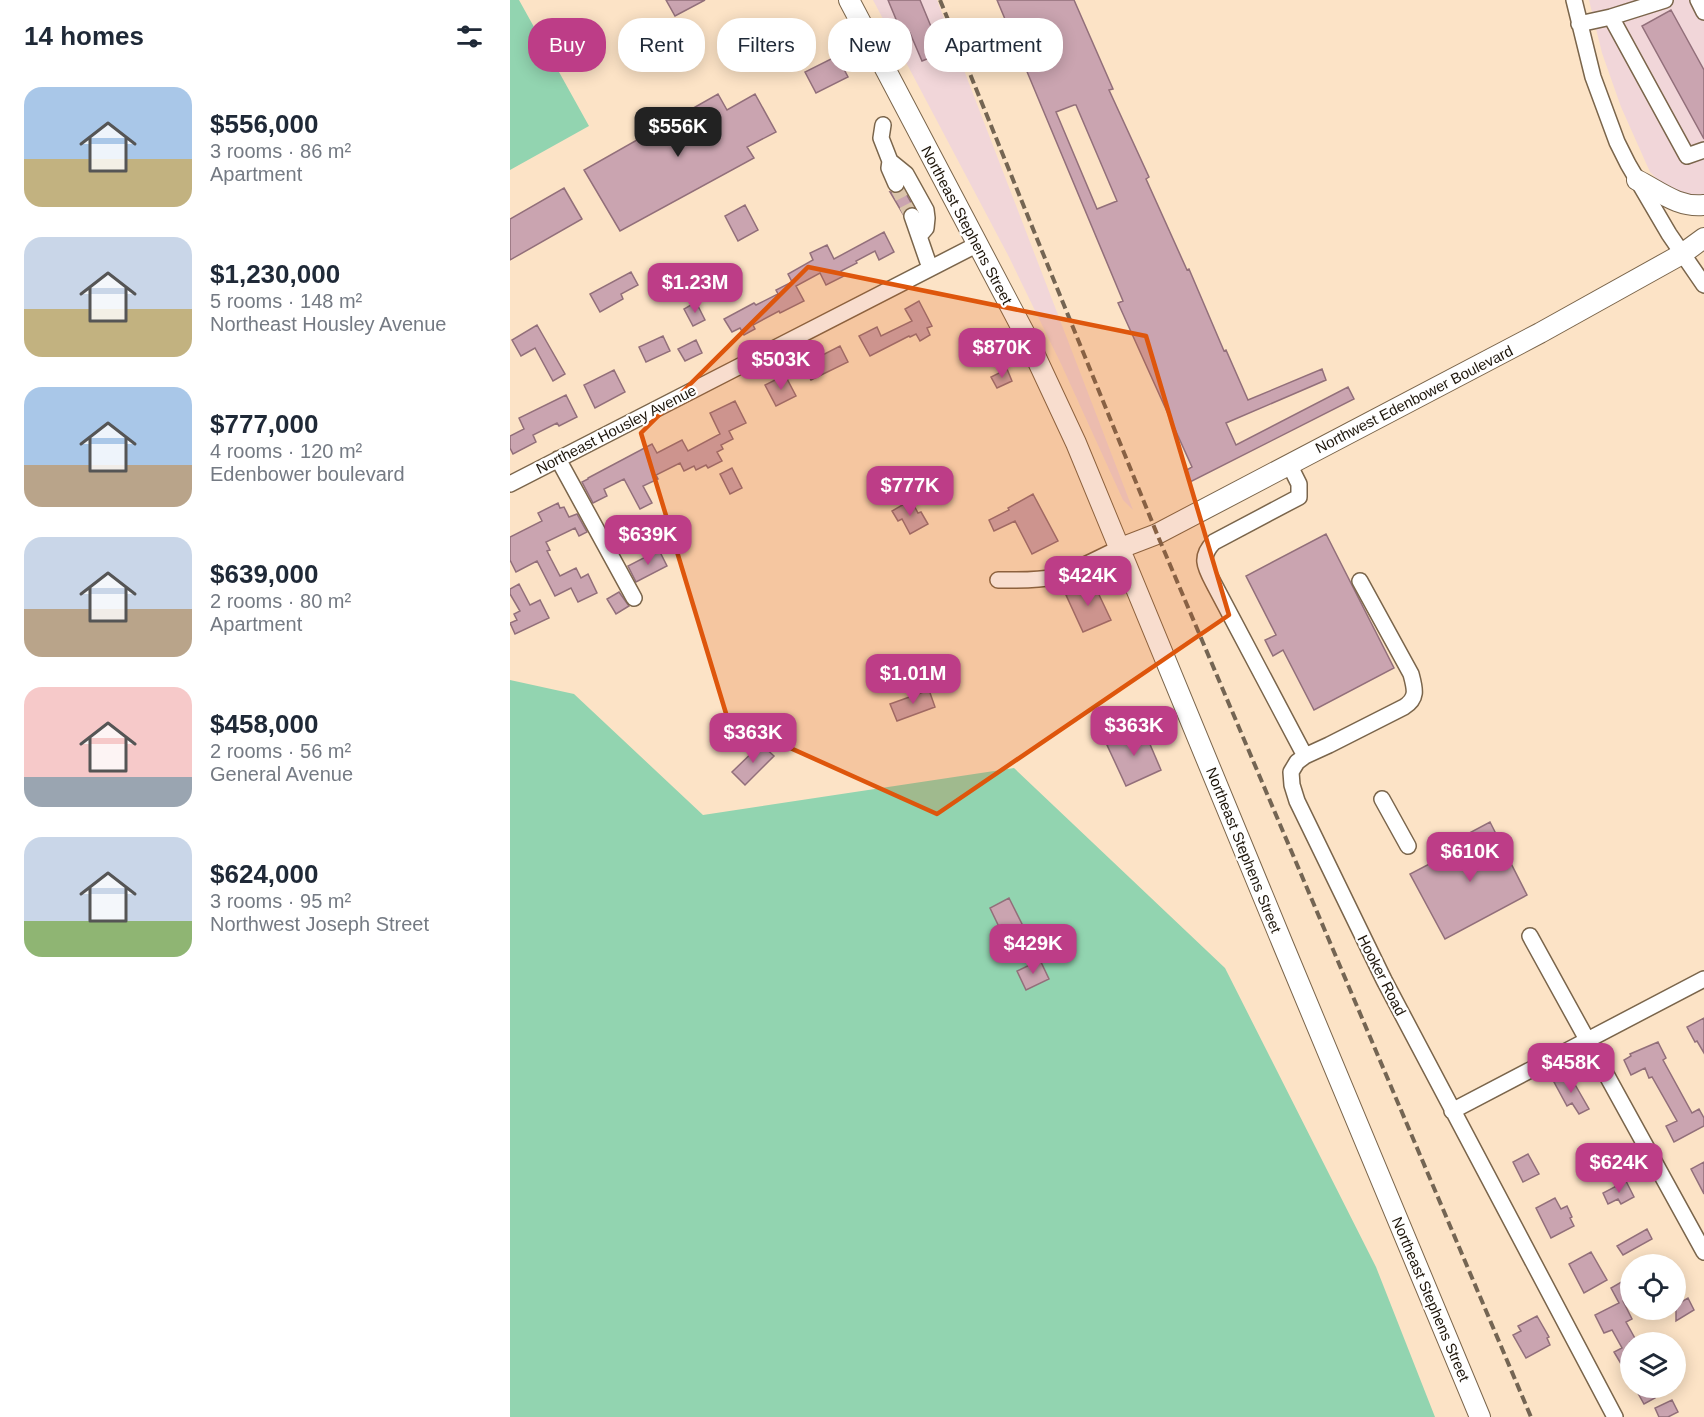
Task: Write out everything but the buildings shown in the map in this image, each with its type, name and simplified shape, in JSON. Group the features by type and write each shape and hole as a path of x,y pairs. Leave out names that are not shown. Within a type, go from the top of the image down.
{"main road":[{"name":"Northeast Stephens Street","path":"849,0 1026,336 1071,433 1480,1417"},
{"path":"1637,180 1674,201 1686,205 1704,205"},
{"name":"Northwest Edenbower Boulevard","path":"1118,549 1157,534 1540,333 1682,254 1704,238"}],"street":[{"path":"1574,0 1593,77 1617,142 1682,254 1704,285"},
{"path":"1579,24 1611,17 1626,6 1665,0"},
{"path":"1698,0 1704,12"},
{"path":"1611,17 1687,156 1704,150"},
{"path":"883,125 881,138 896,184"},
{"path":"890,161 906,174 926,210 926,228 920,235"},
{"path":"912,216 930,268"},
{"name":"Northeast Housley Avenue","path":"510,484 978,244"},
{"path":"558,459 634,598"},
{"path":"1289,464 1299,484 1299,497 1214,542 1208,548 1204,562 1305,756 1404,707 1411,702 1414,695 1411,674 1360,581"},
{"path":"998,580 1036,580 1053,577 1118,549"},
{"name":"Hooker Road","path":"1305,756 1297,762 1291,772 1292,785 1298,801 1384,980 1615,1417"},
{"path":"1382,799 1408,846"},
{"path":"1530,936 1704,1252"},
{"path":"1452,1111 1704,979"}],"highlighted area":[{"path":"808,267 1146,336 1229,615 937,814 728,720 641,433"}],"shaded area":[{"path":"873,0 937,0 944,18 924,18 924,72 965,72 1133,510 1123,500 1009,257 911,72 912,18 883,18"},
{"path":"1589,0 1704,0 1704,195 1693,196 1669,191 1650,172 1621,107 1602,53"}],"green space":[{"path":"510,0 519,0 529,18 528,72 559,72 589,126 510,170"},
{"path":"510,680 574,694 703,815 1014,768 1225,968 1376,1267 1435,1417 510,1417"}],"tunnel":[{"path":"896,184 912,216"}],"railway":[{"path":"940,0 1157,534 1531,1417"}]}
